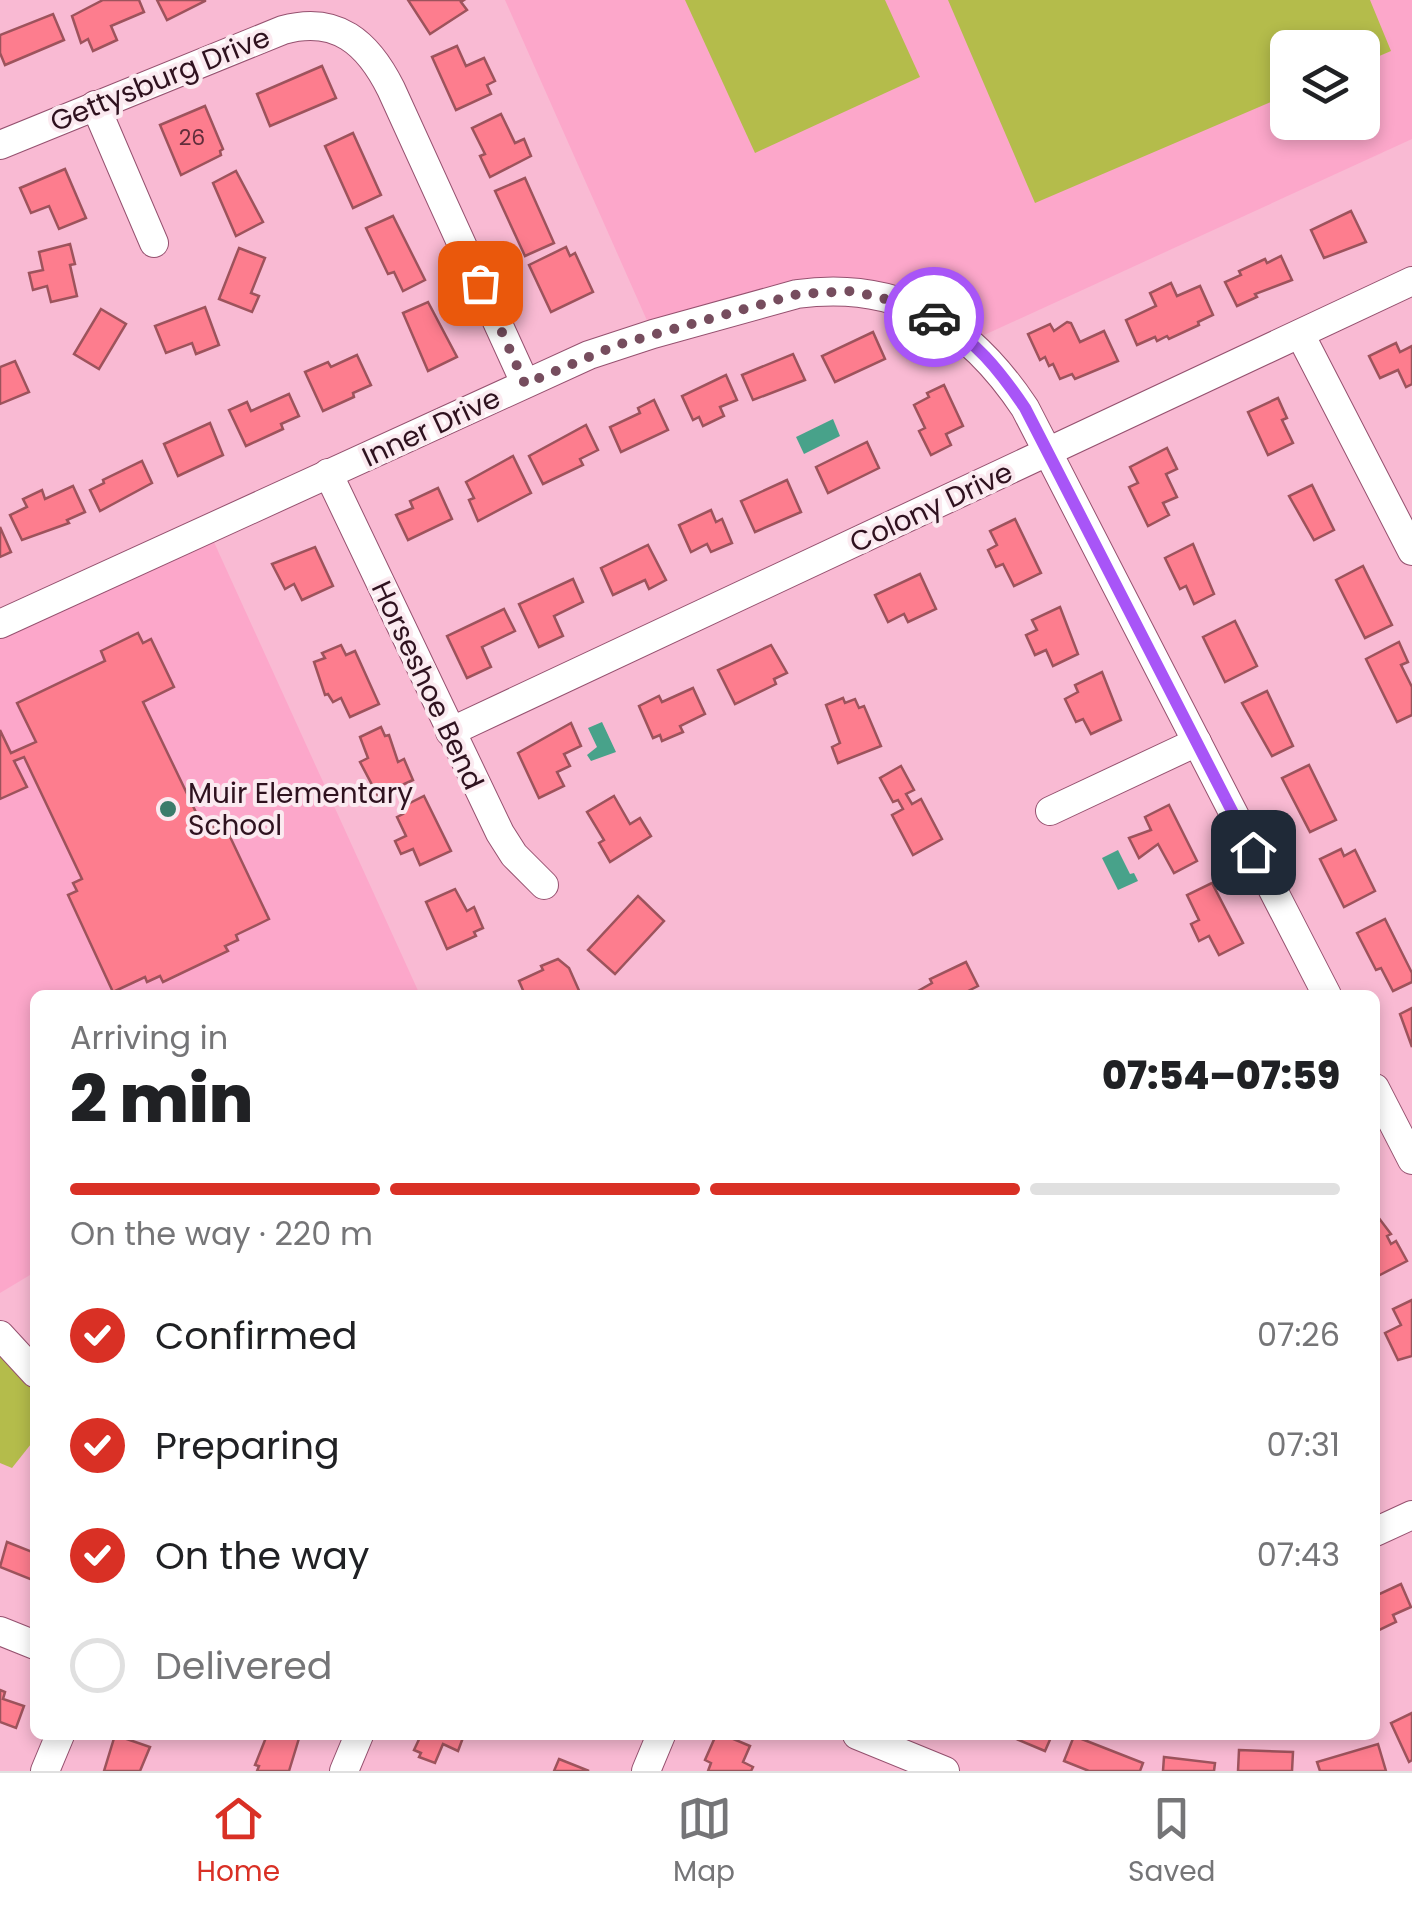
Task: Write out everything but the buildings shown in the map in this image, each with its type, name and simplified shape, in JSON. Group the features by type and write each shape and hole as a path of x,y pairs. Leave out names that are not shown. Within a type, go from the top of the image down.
{"street":[{"name":"Gettysburg Drive","path":"0,145 283,30 316,26 348,36 364,46 386,77 525,384"},
{"path":"94,105 154,243"},
{"name":"Colony Drive","path":"450,732 1412,282"},
{"name":"Inner Drive","path":"0,624 606,349 798,294 852,291 914,306 971,341 1002,374 1025,408 1324,990"},
{"path":"1300,334 1412,551"},
{"name":"Horseshoe Bend","path":"328,473 450,732 514,856 544,885"},
{"path":"1050,811 1197,742"},
{"path":"1380,1098 1412,1160"},
{"path":"0,1335 30,1368"},
{"path":"1380,1530 1412,1516"},
{"path":"0,1631 30,1643"},
{"path":"46,1771 58,1740"},
{"path":"344,1771 358,1740"},
{"path":"646,1771 659,1740"},
{"path":"869,1740 945,1771"}],"shaded area":[{"path":"505,0 1412,0 1412,139 971,341 852,291 653,334"},
{"path":"833,419 840,436 804,454 796,437"},
{"name":"Muir Elementary School","path":"208,529 418,990 30,990 30,1275 0,1293 0,624"},
{"path":"602,722 616,752 591,761 587,755 597,747 588,728"},
{"path":"1118,850 1138,881 1118,890 1102,858"}],"green space":[{"path":"685,0 885,0 920,77 755,153"},
{"path":"948,0 1370,0 1391,51 1380,56 1380,30 1270,30 1270,102 1035,203"},
{"path":"0,1351 30,1384 30,1445 12,1468 0,1463"}],"way so far":[{"path":"480,283 525,384 617,345 798,294 826,290 882,296 934,317"}],"place":[{"name":"Muir Elementary School","path":"168,809"}],"route":[{"path":"934,317 971,341 1002,374 1025,408 1253,852"}]}
